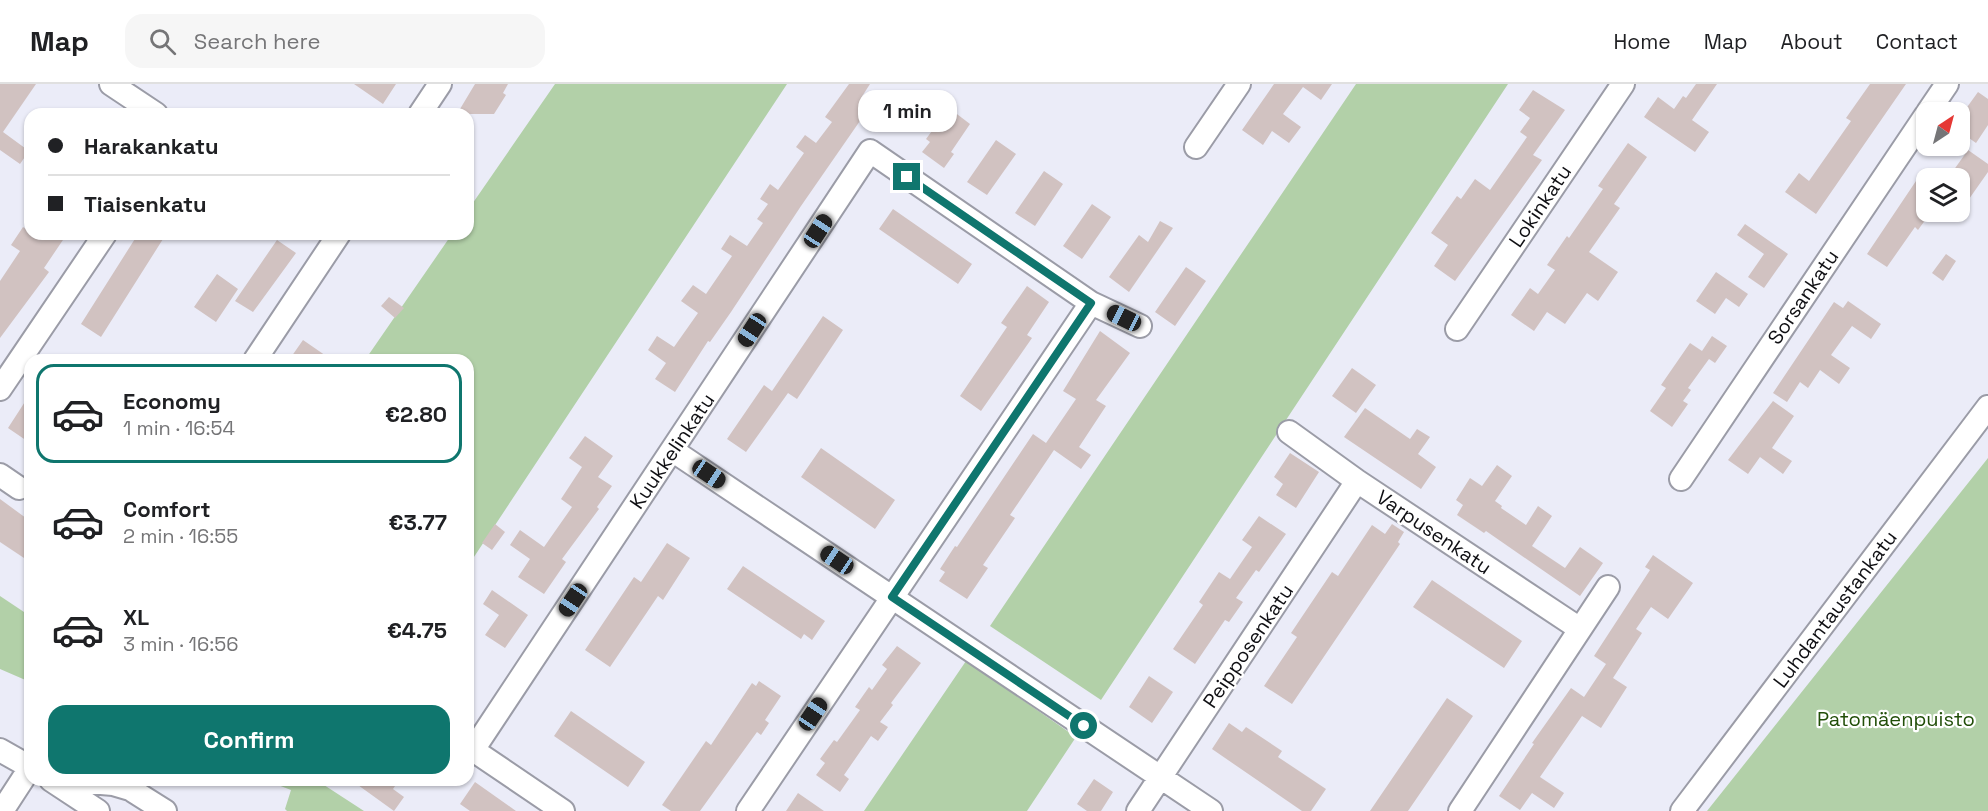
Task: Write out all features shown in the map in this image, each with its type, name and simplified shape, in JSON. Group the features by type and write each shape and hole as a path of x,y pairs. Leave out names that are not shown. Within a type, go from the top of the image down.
{"street":[{"path":"111,84 147,108"},
{"path":"424,108 440,84"},
{"path":"1196,147 1239,84"},
{"name":"Lokinkatu","path":"1457,329 1623,84"},
{"name":"Sorsankatu","path":"1935,102 1947,84"},
{"name":"Sorsankatu","path":"1681,479 1916,130"},
{"name":"Kuukkelinkatu","path":"474,748 870,151 1091,303"},
{"path":"0,389 101,240"},
{"path":"259,354 334,240"},
{"path":"748,811 1091,303 1140,326"},
{"name":"Luhdantaustankatu","path":"1682,811 1988,407"},
{"name":"Varpusenkatu","path":"1289,432 1358,481 1580,629"},
{"path":"672,450 1211,811"},
{"path":"0,475 19,489"},
{"name":"Peipposenkatu","path":"1137,811 1358,481"},
{"path":"1460,811 1608,587"},
{"path":"0,750 24,764"},
{"name":"Kuukkelinkatu","path":"474,751 563,811"},
{"path":"2,811 24,777"},
{"path":"60,786 98,811"},
{"path":"121,786 165,811"}],"green space":[{"path":"555,84 787,84 474,557 474,354 369,354 448,240 474,240 474,201"},
{"path":"1356,84 1508,84 1101,700 990,626"},
{"name":"Patomäenpuisto","path":"1988,458 1988,811 1707,811"},
{"path":"0,596 24,612 24,679 0,669"},
{"path":"966,661 1076,737 1027,811 864,811"},
{"path":"281,786 326,786 364,811 287,811 285,809 291,790"}],"building":[{"path":"0,84 36,84 3,132 24,147 24,158 20,164 0,150"},
{"path":"354,84 396,84 383,104"},
{"path":"475,84 508,84 503,93 506,95 494,114 474,114 474,108 461,108"},
{"path":"849,84 870,84 861,98 871,105 675,392 655,379 666,363 648,350 657,336 674,347 698,313 681,301 693,285 706,294 732,256 721,249 730,235 747,246 763,223 757,219 768,204 760,199 770,184 778,190 804,153 796,147 805,135 816,143 832,122 825,117"},
{"path":"1274,84 1332,84 1321,100 1303,87 1283,114 1301,127 1289,143 1272,131 1263,145 1242,130"},
{"path":"1696,84 1717,84 1692,120 1709,132 1695,152 1644,117 1658,97 1674,109 1683,96 1686,98"},
{"path":"1870,84 1906,84 1816,214 1785,192 1799,173 1809,181 1851,121 1846,118"},
{"path":"1533,90 1565,110 1533,155 1542,160 1455,281 1434,266 1448,245 1431,233 1457,196 1461,199 1475,179 1490,190 1527,137 1520,132 1530,118 1519,110"},
{"path":"1978,92 1988,99 1988,125 1976,143 1970,139 1970,103"},
{"path":"949,108 970,124 951,152 954,154 944,168 922,152 930,142 926,139"},
{"path":"996,140 1016,154 987,195 967,182"},
{"path":"1628,143 1647,157 1614,204 1620,208 1589,252 1618,272 1598,301 1587,293 1565,324 1547,312 1534,331 1511,315 1530,288 1538,294 1555,270 1547,265 1603,189 1598,186"},
{"path":"1970,151 1988,164 1988,172 1970,198 1970,168 1955,168 1964,156 1970,156"},
{"path":"1044,171 1063,184 1035,226 1015,213"},
{"path":"1916,181 1916,222 1924,222 1918,230 1915,227 1887,267 1867,254"},
{"path":"1092,204 1111,217 1082,259 1063,246"},
{"path":"893,209 972,264 958,284 879,229"},
{"path":"1160,221 1173,228 1129,292 1109,277 1139,235 1148,242"},
{"path":"1745,224 1788,254 1764,288 1748,277 1764,254 1737,235"},
{"path":"23,227 24,240 63,240 44,268 49,272 0,338 0,281 20,251 11,245"},
{"path":"134,240 162,240 101,337 81,324"},
{"path":"277,240 296,253 253,312 235,301"},
{"path":"1946,254 1956,261 1943,281 1932,273"},
{"path":"1186,267 1206,281 1175,326 1155,312"},
{"path":"1716,272 1748,294 1739,307 1726,298 1715,314 1696,301"},
{"path":"217,274 238,289 216,322 194,307"},
{"path":"1027,286 1049,302 1027,335 1032,338 981,411 960,396 1007,327 1001,323"},
{"path":"389,297 404,308 395,318 381,306"},
{"path":"1848,301 1881,324 1871,339 1852,326 1831,355 1850,368 1839,384 1820,370 1808,388 1800,382 1787,402 1773,393 1834,302 1843,308"},
{"path":"823,316 843,330 797,399 788,393 746,452 727,439 764,385 772,391"},
{"path":"1100,331 1130,353 1096,400 1106,406 1079,447 1091,455 1081,469 1054,450 1010,515 1015,518 983,565 988,568 967,599 939,581 945,572 940,569 1033,434 1046,443 1076,399 1063,391"},
{"path":"1712,336 1727,346 1715,363 1709,359 1688,388 1691,390 1683,401 1688,404 1672,427 1650,411 1666,388 1661,385 1690,343 1702,351"},
{"path":"303,340 323,354 293,354"},
{"path":"1352,368 1376,385 1356,413 1332,396"},
{"path":"1773,401 1794,416 1772,448 1792,461 1783,474 1760,457 1748,474 1728,460"},
{"path":"24,403 24,439 8,428"},
{"path":"1365,408 1410,439 1417,429 1430,437 1418,454 1436,467 1421,489 1344,437"},
{"path":"585,436 613,456 598,477 612,486 597,507 599,509 562,559 566,562 544,594 518,577 530,559 510,545 520,530 544,547 572,507 561,499 582,467 569,458"},
{"path":"821,448 895,500 875,529 801,477"},
{"path":"1290,453 1319,472 1296,508 1276,495 1283,484 1274,477"},
{"path":"1497,465 1512,476 1495,501 1502,506 1501,508 1526,525 1538,506 1552,516 1532,546 1565,568 1580,547 1603,563 1580,596 1486,531 1484,533 1457,515 1463,505 1456,500 1470,478 1482,486"},
{"path":"0,499 24,517 24,558 0,542"},
{"path":"1259,516 1286,534 1259,572 1256,570 1236,598 1243,602 1229,622 1225,620 1195,664 1173,649 1203,605 1199,602 1219,572 1230,579 1252,547 1242,540"},
{"path":"495,524 505,532 492,550 482,543"},
{"path":"1392,524 1404,532 1398,542 1400,544 1292,704 1264,686 1297,637 1291,633 1332,572 1338,576 1372,525 1385,534"},
{"path":"667,543 690,558 663,600 658,596 610,667 585,650 634,577 641,582"},
{"path":"1653,555 1693,583 1668,619 1651,607 1636,629 1642,633 1613,678 1627,687 1601,728 1582,716 1540,777 1564,793 1554,808 1532,793 1520,810 1499,796 1534,744 1532,743 1571,688 1584,697 1606,664 1594,656 1650,570 1645,567"},
{"path":"743,566 825,621 812,640 804,634 801,639 727,589"},
{"path":"1432,580 1522,641 1504,668 1413,607"},
{"path":"492,590 528,615 505,648 485,635 499,615 483,604"},
{"path":"897,646 921,663 891,703 893,705 880,722 888,727 878,741 871,736 844,775 849,779 840,792 816,775 825,763 820,759 834,740 837,742 860,710 855,707 869,687 872,690 887,669 882,665"},
{"path":"1149,676 1173,692 1152,723 1129,707"},
{"path":"759,681 781,696 765,720 769,723 761,735 757,732 700,811 671,811 662,805 706,741 711,745 752,683 756,686"},
{"path":"1447,698 1473,716 1408,811 1370,811"},
{"path":"571,711 645,762 628,787 554,736"},
{"path":"1229,723 1242,732 1246,727 1282,751 1278,757 1326,789 1311,811 1302,811 1212,749"},
{"path":"1094,779 1113,792 1101,811 1087,811 1077,804"},
{"path":"474,783 516,811 470,811 460,804"},
{"path":"359,786 395,786 393,789 404,797 394,811"},
{"path":"798,793 824,811 786,811"}],"route":[{"path":"907,177 1091,303 892,597 1084,726"}]}
